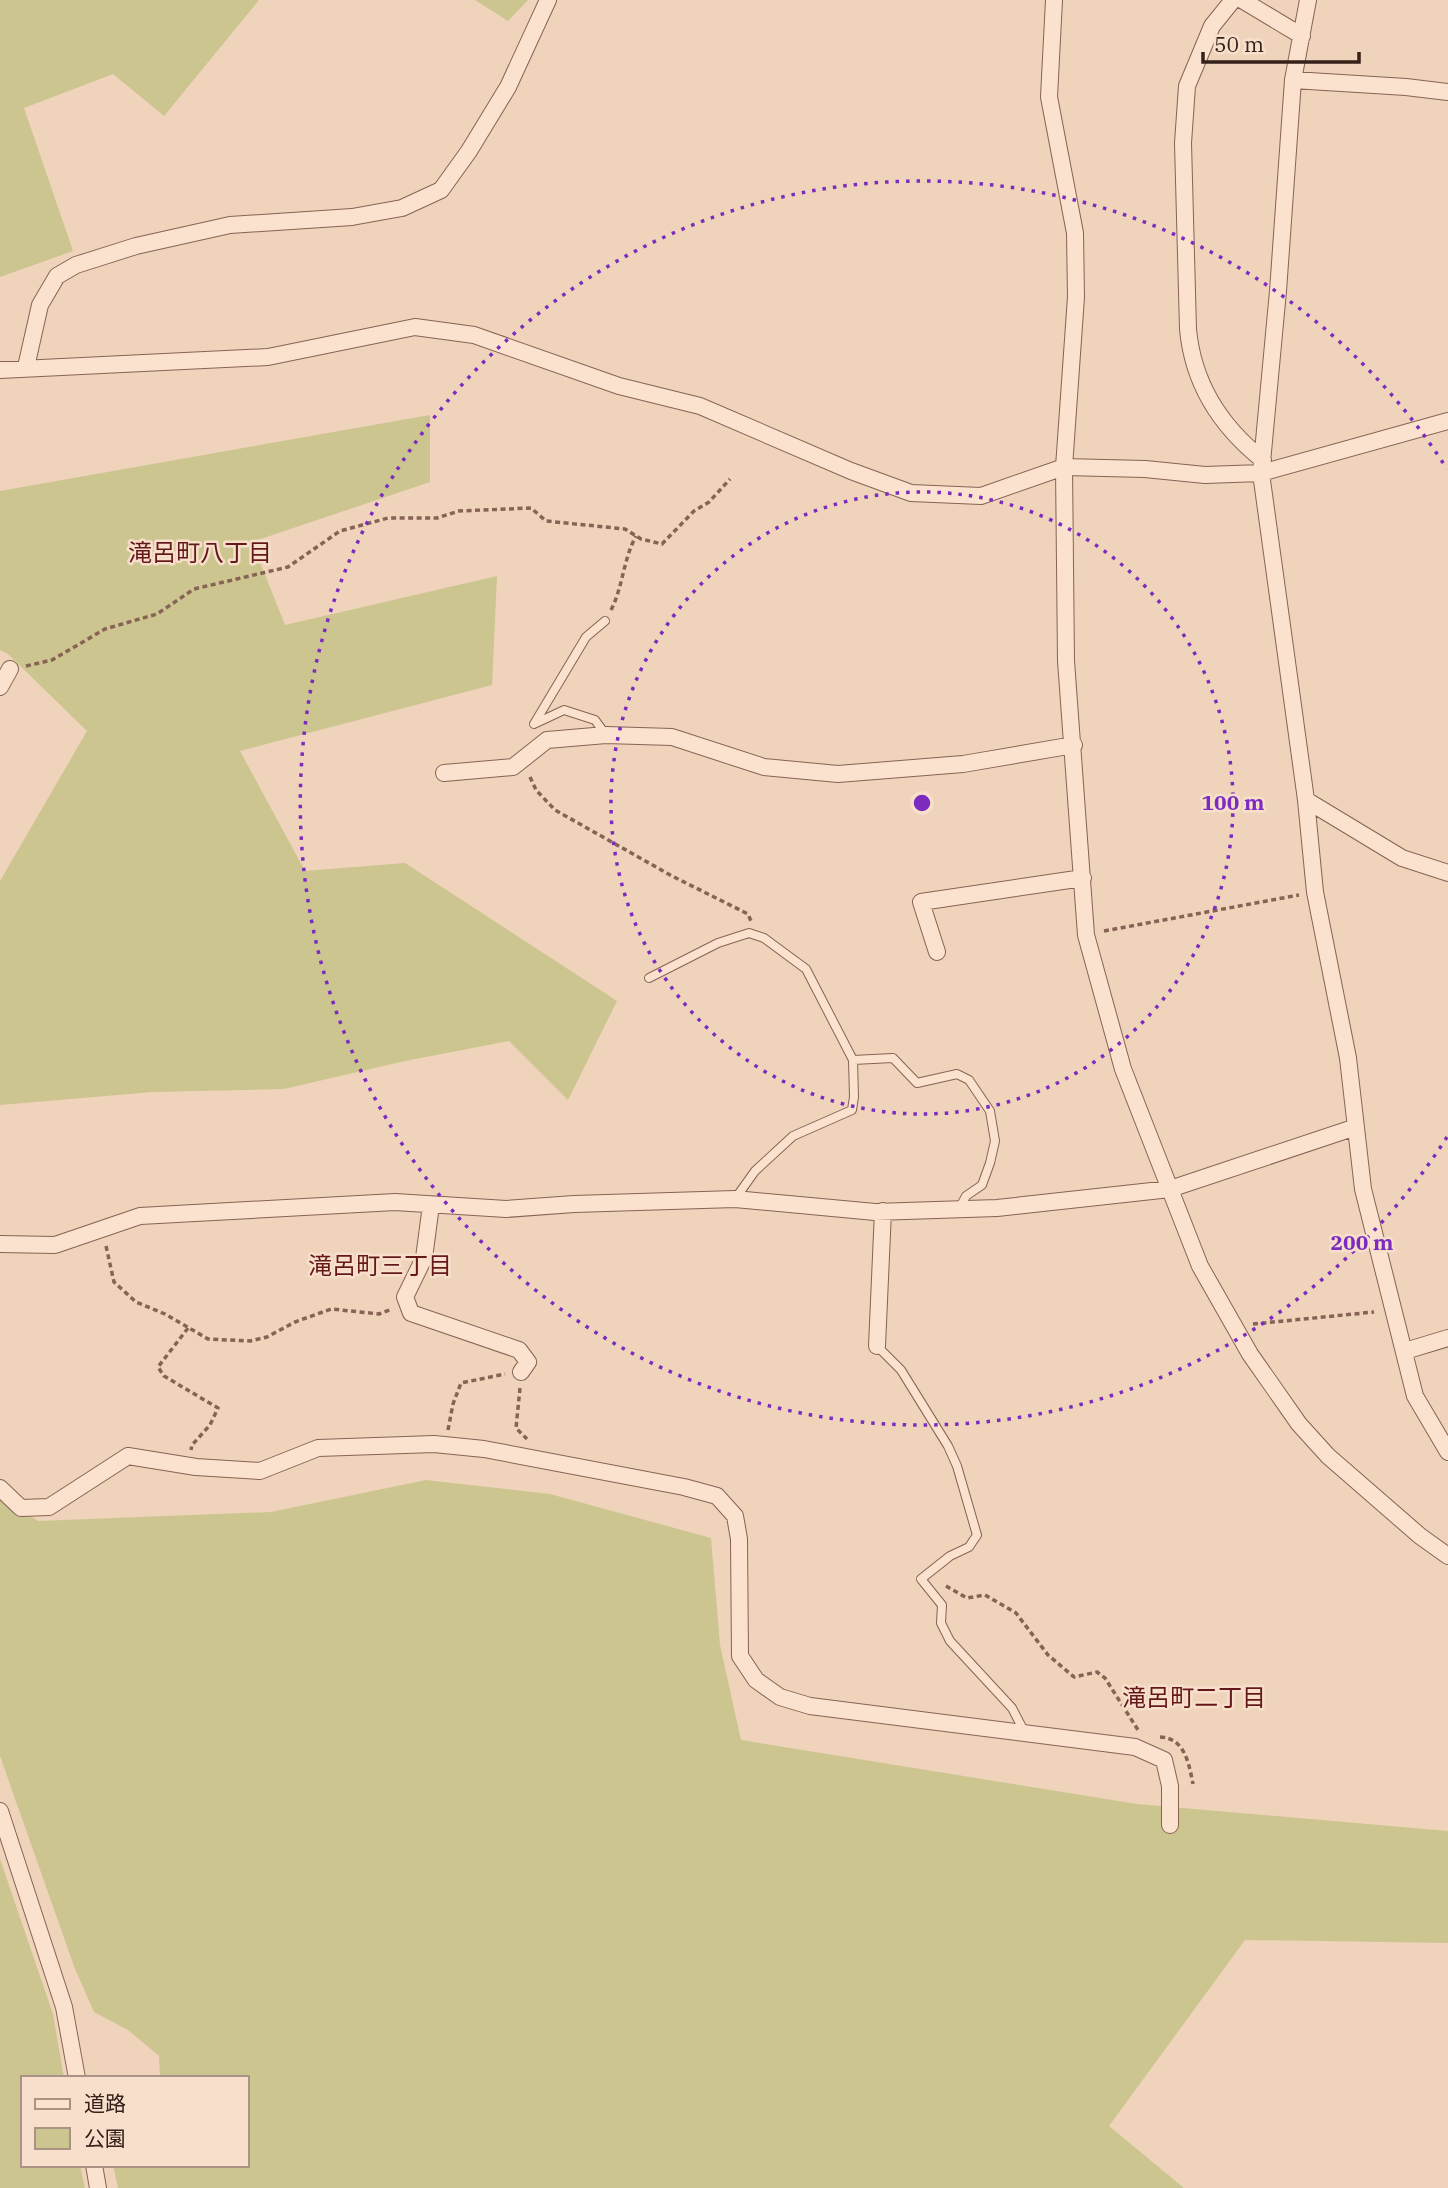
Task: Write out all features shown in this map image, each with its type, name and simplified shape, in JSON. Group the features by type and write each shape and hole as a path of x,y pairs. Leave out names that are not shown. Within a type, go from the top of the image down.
{"street":[{"path":"26,367 40,305 57,276 76,265 136,246 230,225 352,217 402,208 441,190 469,151 508,87 548,0"},
{"path":"1054,0 1049,96 1075,233 1076,297 1064,467 1066,661 1086,935 1123,1069 1200,1266 1250,1354 1299,1424 1328,1455 1448,1556"},
{"path":"1233,0 1212,26 1186,86 1183,143 1188,329 1190,351 1200,385 1238,441 1262,467"},
{"path":"1242,0 1301,36"},
{"path":"1308,0 1293,80 1262,467 1306,800 1315,892 1348,1058 1363,1189 1415,1395 1448,1452"},
{"path":"1293,80 1448,92"},
{"path":"0,370 268,357 415,327 474,335 619,386 700,406 851,471 911,493 981,496 1064,467 1145,469 1205,475 1262,467 1448,421"},
{"path":"0,687 10,669"},
{"path":"444,774 513,767 547,740 606,735 672,737 764,767 838,774 963,764 1073,745"},
{"path":"1306,800 1402,858 1448,873"},
{"path":"937,952 921,902 1083,878"},
{"path":"0,1244 55,1245 140,1216 395,1202 506,1209 735,1199 883,1211 997,1208 1170,1189 1356,1127"},
{"path":"431,1205 424,1258 405,1297 411,1313 519,1350 528,1362 521,1372"},
{"path":"877,1346 883,1211"},
{"path":"1405,1351 1448,1338"},
{"path":"0,1488 21,1508 49,1507 128,1456 187,1466 260,1471 318,1448 446,1445 484,1449 684,1487 717,1496 734,1516 739,1539 740,1656 756,1679 780,1697 810,1706 1135,1747 1164,1760 1170,1786 1170,1825"},
{"path":"0,1811 64,2007 77,2076"},
{"path":"94,2167 99,2188"}],"lane":[{"path":"604,621 586,637 534,724 564,710 595,720 606,735"},
{"path":"649,978 718,943 750,933 765,938 806,969 853,1060 855,1097 852,1110 793,1136 755,1171 735,1199"},
{"path":"853,1060 893,1058 917,1083 957,1073 969,1080 990,1111 995,1141 982,1185 966,1196 958,1209"},
{"path":"877,1346 901,1370 948,1446 957,1466 977,1535 969,1547 950,1556 921,1579 942,1605 941,1623 950,1641 1012,1708 1026,1733"}],"path":[{"path":"10,669 52,660 105,629 157,614 194,589 288,567 340,531 388,518 437,518 458,511 531,508 546,521 625,529 636,536 662,544 694,510 709,502 730,479"},
{"path":"604,621 616,601 624,564 636,536"},
{"path":"522,760 536,790 555,810 672,876 748,914 757,935"},
{"path":"1086,935 1315,892"},
{"path":"104,1229 114,1282 135,1302 165,1314 208,1339 250,1340 267,1337 295,1322 331,1309 379,1314 393,1309 411,1313"},
{"path":"1234,1325 1395,1310"},
{"path":"187,1466 192,1445 210,1425 218,1408 164,1376 158,1367 188,1328"},
{"path":"446,1445 453,1404 461,1383 521,1372 516,1429 551,1462"},
{"path":"931,1571 943,1585 967,1598 985,1595 1016,1613 1048,1655 1074,1678 1097,1672 1105,1678 1142,1736"},
{"path":"1155,1737 1169,1737 1178,1744 1189,1759 1193,1784"}],"green space":[{"path":"0,0 259,0 164,116 113,74 24,108 73,251 0,277"},
{"path":"475,0 528,0 508,21"},
{"path":"430,415 430,482 252,542 285,625 497,576 492,685 240,751 305,871 405,863 617,1001 568,1100 509,1041 405,1061 284,1089 153,1092 0,1105 0,881 87,731 8,654 0,650 0,491"},
{"path":"426,1480 550,1494 711,1538 720,1645 741,1740 1137,1804 1448,1831 1448,1943 1245,1940 1109,2126 1184,2188 118,2188 113,2167 248,2167 248,2076 160,2076 159,2056 128,2030 94,2012 75,1969 0,1756 0,1496 38,1521 271,1512"},
{"path":"0,1859 53,2014 64,2076 21,2076 21,2167 80,2167 85,2188 0,2188"}],"district":[{"name":"滝呂町八丁目","path":"200,553"},
{"name":"滝呂町三丁目","path":"380,1266"},
{"name":"滝呂町二丁目","path":"1194,1698"}]}
